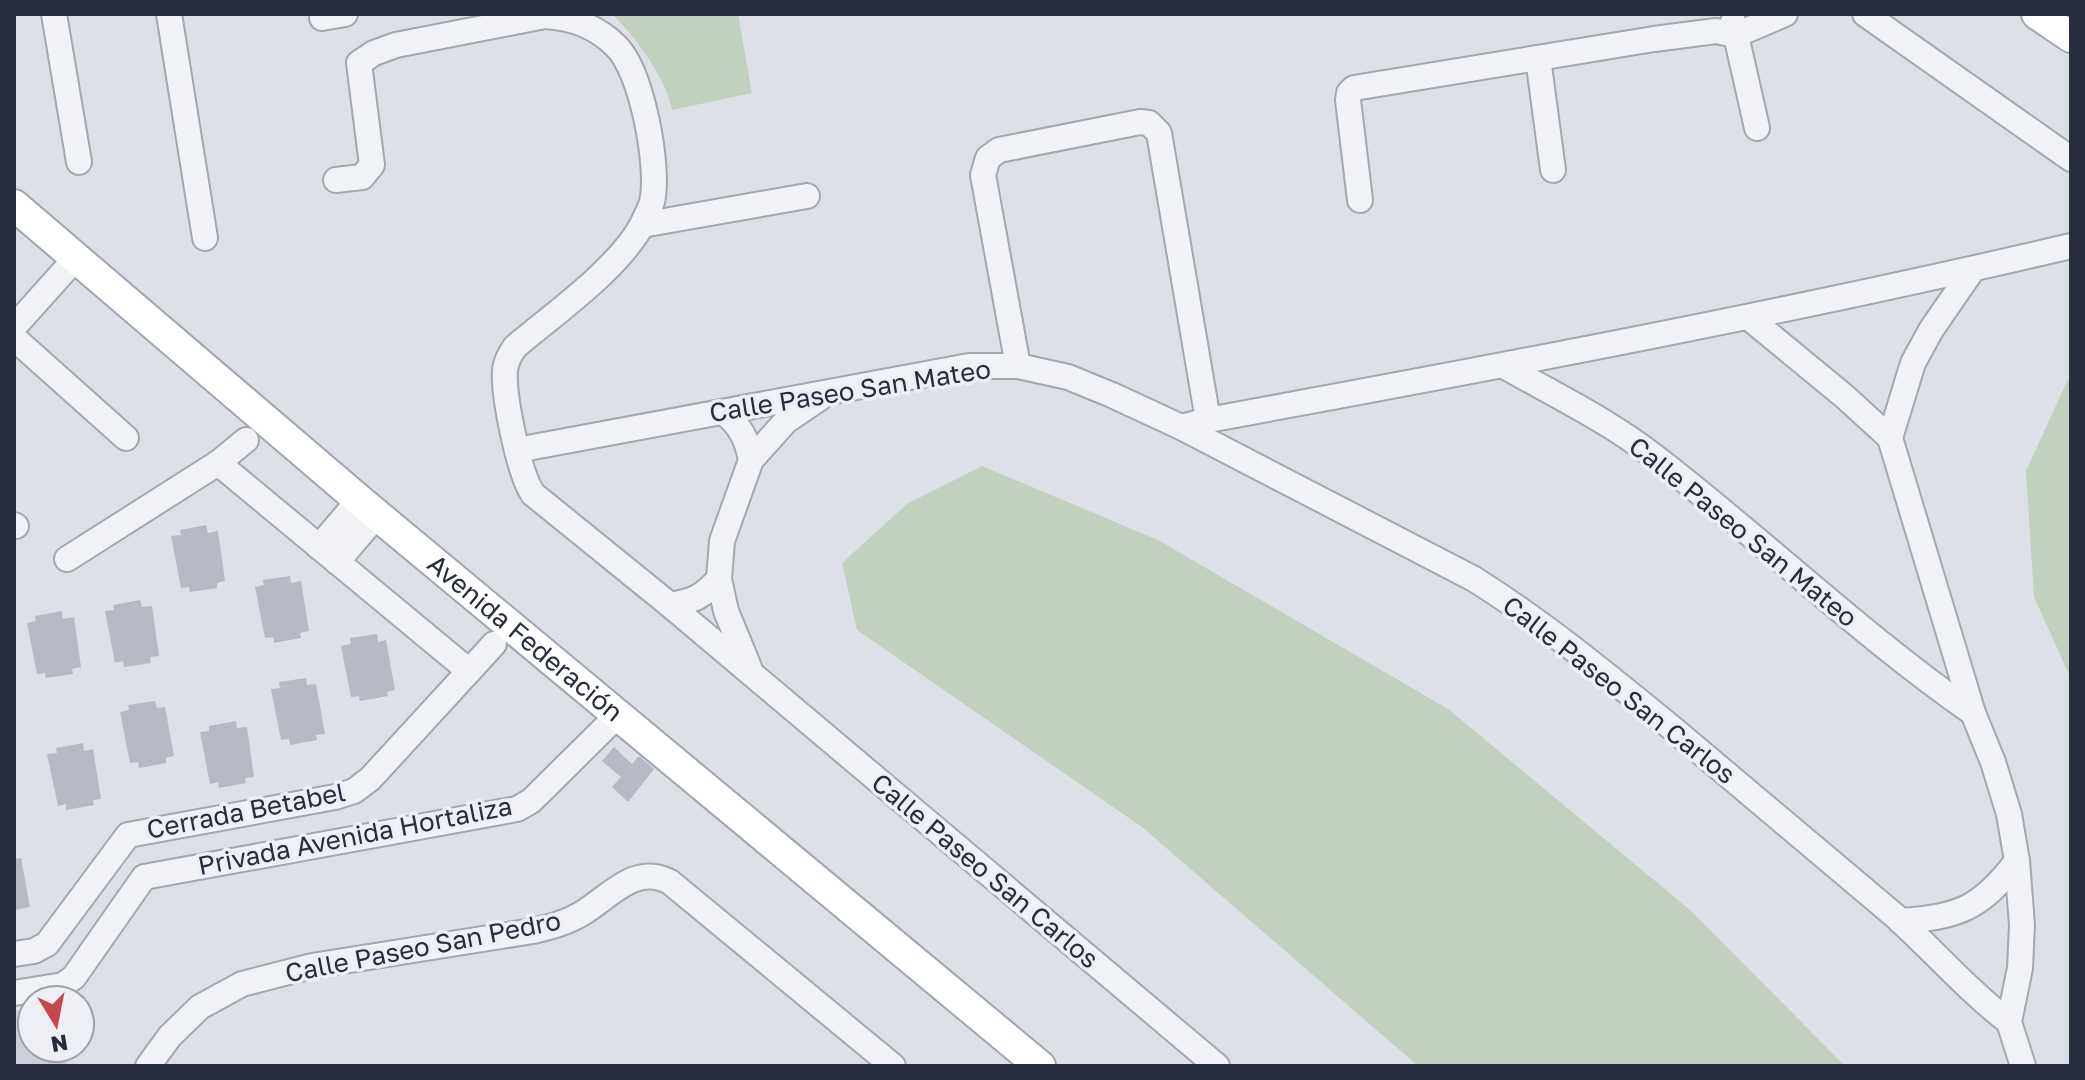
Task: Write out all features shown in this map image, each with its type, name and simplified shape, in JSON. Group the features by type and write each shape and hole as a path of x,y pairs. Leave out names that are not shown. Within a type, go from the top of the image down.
{"main road":[{"path":"2037,14 2071,37"},
{"name":"Avenida Federación","path":"14,204 368,508 1040,1066"}],"street":[{"path":"54,14 79,162"},
{"path":"169,14 205,238"},
{"path":"1360,200 1348,100 1354,88 1785,14"},
{"path":"1865,14 2071,159"},
{"path":"336,180 362,177 372,165 359,63 374,53 396,45 545,16 569,18 591,26 619,47 635,79 649,125 654,168 652,202 642,225 620,254 515,347 508,358 506,379 517,450"},
{"path":"1731,24 1757,128"},
{"path":"1538,58 1553,170"},
{"path":"1018,366 983,175 988,158 999,150 1149,123 1159,133 1208,420"},
{"path":"642,225 807,196"},
{"path":"1181,427 1748,317 2071,246"},
{"path":"14,327 75,259"},
{"path":"1890,438 1913,363 1931,330 1973,269"},
{"path":"1748,317 1890,438 1973,713 2009,814 2017,861 2022,925 2020,968 2009,1022 2023,1066"},
{"path":"14,338 126,438"},
{"name":"Calle Paseo San Mateo","path":"517,450 969,366 1018,366 1068,377 1181,427"},
{"name":"Calle Paseo San Mateo","path":"1504,366 1588,413 1654,456 1924,679 1973,713"},
{"name":"Calle Paseo San Carlos","path":"753,677 726,611 719,579 722,541 751,460 786,421 829,392"},
{"path":"723,412 736,422 747,441 751,460"},
{"name":"Calle Paseo San Carlos","path":"1181,427 1474,579 1517,606 1560,637 1793,827 1900,921 1983,1002 2009,1022"},
{"path":"67,559 218,463 246,440"},
{"name":"Calle Paseo San Carlos","path":"517,450 521,471 533,494 670,605 1217,1066"},
{"path":"218,463 469,671"},
{"path":"328,554 368,508"},
{"path":"670,605 704,595 719,579"},
{"name":"Cerrada Betabel","path":"14,954 34,951 47,944 128,835 354,791 370,779 494,644"},
{"name":"Privada Avenida Hortaliza","path":"14,993 63,985 74,977 138,883 152,874 517,809 531,801 618,715"},
{"path":"1900,921 1957,913 1980,901 2017,861"},
{"name":"Calle Paseo San Pedro","path":"148,1066 170,1036 200,1007 242,984 312,966 559,925 580,915 632,879 645,875 658,876 670,882 893,1066"}],"shaded area":[{"path":"14,1011 16,1064 65,1066 14,1066"}],"green space":[{"path":"612,14 738,14 752,93 672,110 663,84 648,58"},
{"path":"2068,379 2071,379 2071,679 2034,597 2026,471"},
{"path":"982,466 1158,540 1448,709 1689,909 1845,1066 1418,1066 1142,827 857,630 842,563 907,504"}],"building":[{"path":"206,525 208,533 218,531 225,581 217,583 217,588 190,592 189,587 181,588 171,536 181,535 180,530"},
{"path":"290,576 291,583 301,581 309,631 300,633 301,638 274,643 273,637 265,638 255,587 264,585 263,580"},
{"path":"140,600 142,607 152,606 159,656 150,657 151,663 124,667 123,661 115,663 105,611 114,610 113,605"},
{"path":"62,611 63,619 74,617 81,667 72,669 73,674 46,678 45,673 37,674 27,623 36,621 35,616"},
{"path":"377,634 378,642 386,640 395,690 387,692 388,696 360,701 359,696 351,697 341,646 351,644 350,638"},
{"path":"306,678 307,685 316,684 325,734 316,735 317,740 290,745 289,739 281,740 271,689 280,688 279,682"},
{"path":"155,701 157,708 165,707 174,756 166,758 166,763 139,768 138,762 130,763 120,712 129,710 128,705"},
{"path":"236,721 237,728 247,727 254,777 245,778 246,783 219,788 218,782 210,784 200,732 209,731 209,726"},
{"path":"83,743 84,751 93,749 101,799 93,800 94,805 66,810 66,804 58,806 47,754 57,753 56,748"},
{"path":"614,747 632,764 639,756 654,769 628,802 612,787 621,777 602,761"},
{"path":"21,858 30,907 14,910 14,859"}]}
